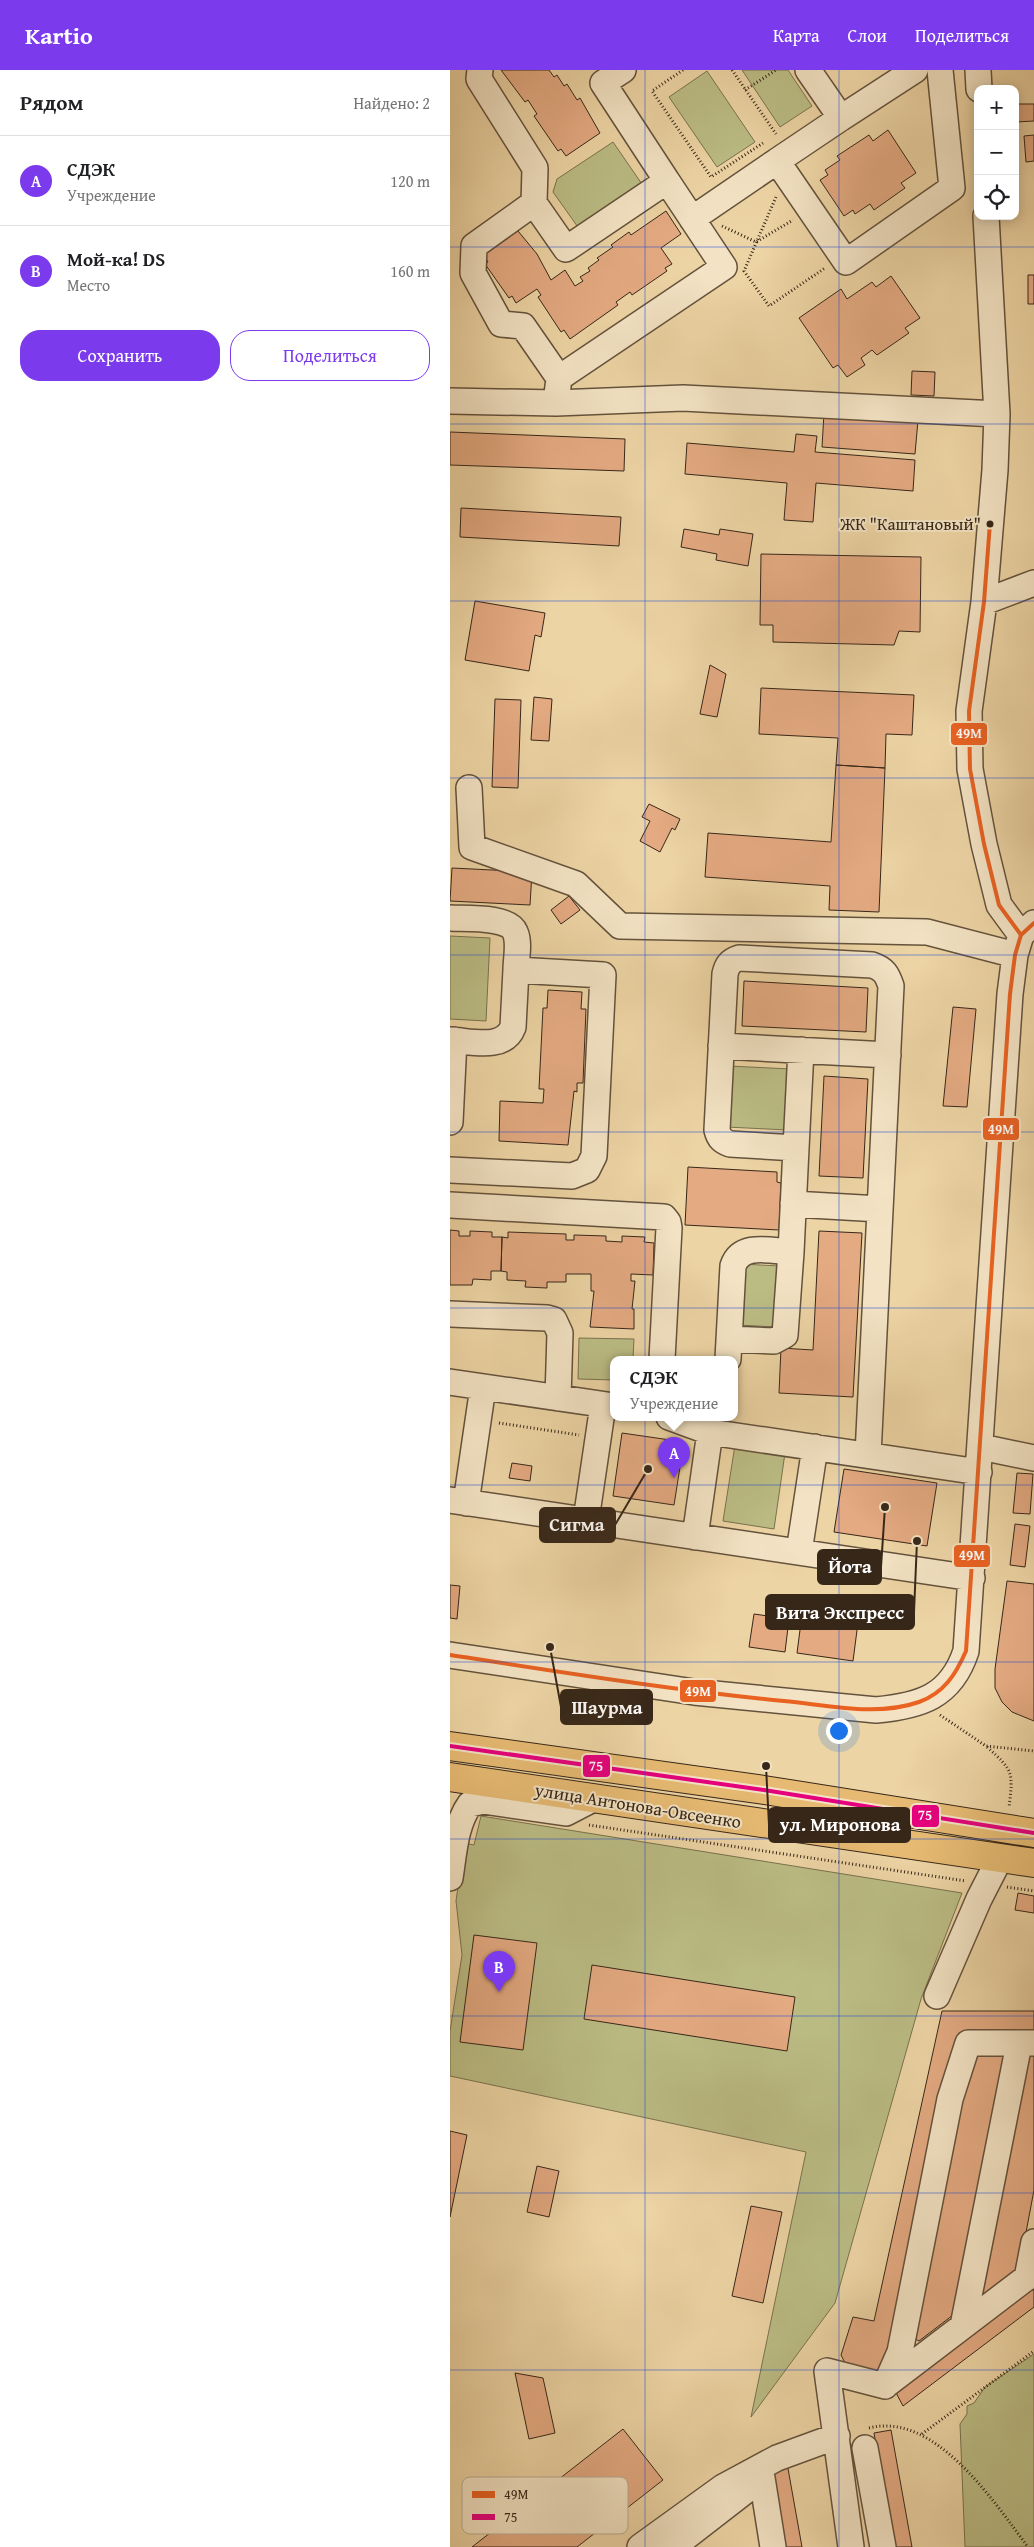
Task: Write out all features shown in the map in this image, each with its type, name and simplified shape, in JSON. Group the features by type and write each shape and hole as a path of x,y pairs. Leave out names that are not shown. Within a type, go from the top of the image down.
{"highway":[{"name":"улица Антонова-Овсеенко","path":"450,1746 764,1790 1034,1833"},
{"name":"улица Антонова-Овсеенко","path":"450,1777 590,1812 1034,1863"}],"street":[{"path":"480,70 479,80 535,168 534,203 566,249 667,182"},
{"path":"558,378 724,267 695,217 667,182 603,83 623,70"},
{"path":"808,70 840,118"},
{"path":"695,217 781,167 840,118 915,70"},
{"path":"781,167 846,262 952,188 940,70"},
{"path":"978,70 979,85"},
{"path":"534,203 474,246 473,272 501,324 523,326 558,378 556,403"},
{"path":"986,220 997,414 995,470 984,602 969,711 970,769 984,844 999,905 1024,938"},
{"path":"450,401 556,403 683,398 997,414"},
{"path":"984,602 1034,583"},
{"path":"469,788 472,847 576,884 620,926 927,932 1024,938"},
{"path":"450,918 501,921 510,924 515,930 517,941 513,1026 510,1034 504,1040 494,1042 452,1040 450,1122"},
{"path":"450,1655 694,1692 876,1710 903,1707 921,1702 943,1690 962,1665 966,1651 1010,994 1024,938"},
{"path":"796,1148 730,1144 723,1142 719,1136 717,1130 725,974 727,965 732,960 739,958 872,965 882,969 888,975 891,986 868,1455"},
{"path":"450,1170 572,1176 581,1174 591,1165 594,1156 603,975 516,970"},
{"path":"721,1046 888,1055"},
{"path":"791,1252 749,1250 741,1252 736,1258 733,1266 729,1349 774,1341 785,1335 791,1252 801,1050"},
{"path":"793,1204 880,1209"},
{"path":"450,1205 664,1218 668,1222 669,1228 662,1356"},
{"path":"450,1314 546,1318 554,1320 560,1333 558,1398"},
{"path":"450,1382 609,1406 598,1438 586,1520"},
{"path":"483,1387 478,1420 458,1501 972,1578"},
{"path":"688,1421 814,1447 979,1472"},
{"path":"695,1537 720,1428"},
{"path":"799,1552 814,1447"},
{"path":"981,1447 1034,1458"},
{"path":"450,1878 457,1833 464,1813 470,1804 483,1801 566,1813 590,1812"},
{"path":"937,1996 1000,1858"},
{"path":"885,2386 900,2352 950,2099 968,2043 1026,2044 963,2326"},
{"path":"885,2386 1030,2275 1034,2242"},
{"path":"851,2547 827,2371 885,2386"},
{"path":"640,2547 723,2487 777,2458 837,2436"},
{"path":"865,2448 883,2547"},
{"path":"673,2547 701,2539 762,2478 773,2547"}],"path":[{"path":"683,70 652,91 711,177 784,129"},
{"path":"732,70 776,134"},
{"path":"746,90 776,70"},
{"path":"781,167 756,242 744,270 769,306 842,256"},
{"path":"756,242 810,209"},
{"path":"695,217 756,242"},
{"path":"478,1420 598,1438"},
{"path":"921,1702 986,1746 1008,1765 1012,1782 1008,1814"},
{"path":"986,1746 1034,1751"},
{"path":"590,1812 957,1878 986,1887"},
{"path":"922,2434 1034,2352"},
{"path":"837,2436 878,2425 900,2426 922,2434 974,2476 1028,2547"}],"green space":[{"path":"742,70 788,70 812,106 780,127"},
{"path":"707,71 755,142 717,167 669,97"},
{"path":"613,142 644,187 580,230 553,192 557,179"},
{"path":"450,936 490,938 486,1021 450,1019"},
{"path":"728,1066 791,1069 788,1130 726,1127"},
{"path":"742,1264 779,1266 776,1327 739,1325"},
{"path":"579,1338 634,1339 633,1356 610,1356 610,1380 578,1379"},
{"path":"735,1445 785,1453 774,1529 723,1521"},
{"path":"481,1816 962,1893 921,1999 835,2303 751,2417 806,2152 450,2076 450,2031 462,1955 456,1901 464,1843 474,1845"},
{"path":"1034,2354 1034,2547 965,2547 960,2424 967,2414 967,2406 974,2403 985,2387"}],"building":[{"path":"501,70 549,70 554,77 557,75 564,86 567,84 577,100 580,98 600,133 566,156 561,149 558,151 534,116 537,114 528,100 525,102"},
{"path":"1019,104 1034,104 1034,121 1019,122"},
{"path":"888,130 916,173 901,183 905,188 874,210 870,204 855,214 853,210 844,216 820,180 828,175 825,170 840,160 837,156 869,135 873,141"},
{"path":"1034,135 1034,161 1026,162 1024,136"},
{"path":"666,211 681,234 661,248 672,264 665,268 667,271 632,295 630,292 616,302 618,305 570,339 564,330 561,332 538,297 541,295 537,289 516,303 512,296 509,298 485,264 488,262 483,254 518,231 537,254 551,280 565,270 575,286 583,281 580,277 590,271 588,268 599,260 597,258 613,247 611,245 629,232 631,235"},
{"path":"1028,275 1034,275 1034,304 1028,304"},
{"path":"891,276 920,318 905,328 909,333 877,355 872,350 861,358 865,365 847,377 838,365 833,368 799,318 841,289 847,299 872,282 876,287"},
{"path":"912,371 935,372 934,396 911,395"},
{"path":"824,413 918,420 915,454 822,447"},
{"path":"450,432 625,439 624,471 450,465"},
{"path":"796,434 817,436 815,452 915,460 913,491 816,483 813,522 784,520 787,483 685,474 687,443 794,452"},
{"path":"461,508 621,517 619,546 460,537"},
{"path":"684,529 719,535 720,529 753,534 748,566 716,560 717,554 681,547"},
{"path":"761,554 921,557 920,632 899,631 894,645 773,642 773,625 760,625"},
{"path":"475,601 545,613 541,637 535,635 529,671 465,660"},
{"path":"710,665 726,674 717,717 700,714"},
{"path":"761,688 914,695 912,735 886,734 885,768 836,765 838,738 759,734"},
{"path":"534,697 552,699 549,741 531,740"},
{"path":"495,699 521,700 518,788 492,787"},
{"path":"836,765 885,768 879,912 829,910 830,886 705,877 708,833 831,842"},
{"path":"649,804 680,819 675,830 672,828 660,852 640,841 650,821 642,817"},
{"path":"452,868 532,872 530,905 450,901"},
{"path":"569,896 580,910 561,924 551,910"},
{"path":"744,981 868,988 866,1032 742,1026"},
{"path":"548,990 582,992 581,1009 586,1009 583,1083 577,1083 577,1092 574,1091 568,1145 499,1141 500,1101 543,1103 544,1089 539,1089 543,1008 547,1008"},
{"path":"953,1007 976,1009 967,1107 943,1106"},
{"path":"824,1076 868,1079 863,1178 819,1176"},
{"path":"688,1167 777,1172 777,1182 781,1183 779,1230 685,1225"},
{"path":"450,1230 459,1231 459,1236 470,1236 470,1231 492,1232 492,1237 502,1237 501,1271 491,1271 491,1280 473,1279 472,1285 450,1285"},
{"path":"819,1231 862,1233 853,1397 779,1393 781,1348 813,1350"},
{"path":"508,1232 566,1234 566,1240 574,1240 574,1235 606,1236 606,1241 622,1242 622,1236 645,1237 644,1242 654,1243 653,1275 631,1274 631,1281 635,1281 632,1309 634,1309 634,1329 590,1327 594,1291 591,1291 591,1274 566,1274 566,1282 547,1282 547,1288 525,1287 526,1281 507,1280 507,1272 501,1271 502,1237 508,1238"},
{"path":"622,1433 684,1442 674,1505 613,1496"},
{"path":"512,1463 532,1466 530,1481 509,1478"},
{"path":"844,1469 937,1483 927,1546 834,1532"},
{"path":"1017,1473 1033,1474 1030,1514 1013,1513"},
{"path":"1015,1524 1030,1526 1025,1567 1010,1565"},
{"path":"1007,1581 1034,1584 1034,1721 1012,1712 1002,1702 995,1688 995,1669"},
{"path":"450,1585 460,1586 457,1619 450,1618"},
{"path":"803,1607 859,1615 853,1661 797,1653"},
{"path":"754,1614 789,1619 785,1652 749,1647"},
{"path":"1018,1893 1034,1896 1034,1913 1015,1910"},
{"path":"474,1935 537,1943 523,2050 460,2042"},
{"path":"592,1965 795,1997 787,2051 584,2019"},
{"path":"942,2011 1034,2011 1034,2036 960,2034 940,2108 888,2358 881,2372 846,2365 841,2355 853,2317 874,2321"},
{"path":"973,2046 1007,2054 953,2315 919,2341 910,2336"},
{"path":"1024,2049 1034,2051 1034,2190 1017,2280 979,2300"},
{"path":"450,2131 467,2135 450,2217"},
{"path":"537,2166 559,2171 549,2217 527,2212"},
{"path":"751,2206 782,2212 763,2303 732,2296"},
{"path":"1034,2281 1034,2307 903,2406 894,2389"},
{"path":"515,2373 543,2378 555,2433 529,2439"},
{"path":"623,2429 663,2480 628,2507 628,2477 562,2477"},
{"path":"891,2430 912,2547 894,2547 874,2433"},
{"path":"787,2463 802,2547 785,2547 770,2466"},
{"path":"489,2534 594,2534 577,2547 472,2547"}],"transit line":[{"name":"49М","path":"990,523 984,602 969,711 970,769 984,844 999,905 1021,935"},
{"name":"49М","path":"450,1655 658,1686 852,1709 886,1709 919,1702 928,1698 948,1682 966,1651 1010,994 1015,955 1021,935 1034,923"},
{"name":"75","path":"450,1746 764,1790 1034,1833"}],"place":[{"name":"ЖК \"Каштановый\"","path":"990,524"},
{"name":"Сигма","path":"648,1469"},
{"name":"СДЭК","path":"674,1478"},
{"name":"Йота","path":"885,1507"},
{"name":"Вита Экспресс","path":"917,1541"},
{"name":"Шаурма","path":"550,1647"},
{"name":"ул. Миронова","path":"766,1766"},
{"name":"Мой-ка! DS","path":"499,1992"}]}
